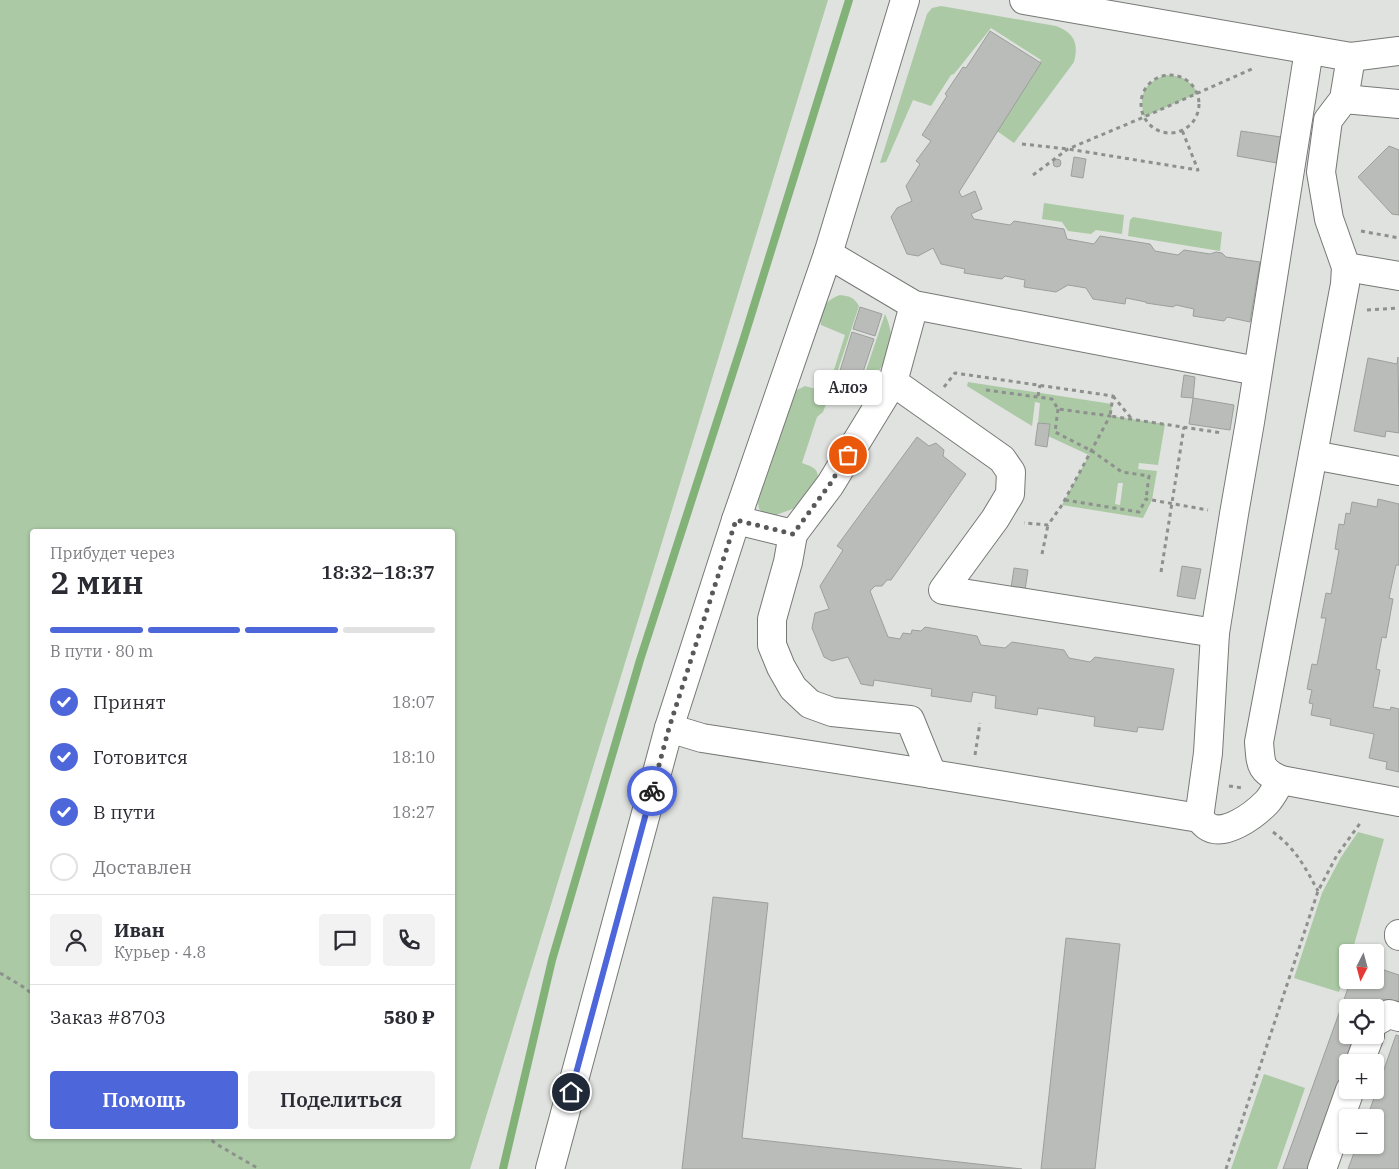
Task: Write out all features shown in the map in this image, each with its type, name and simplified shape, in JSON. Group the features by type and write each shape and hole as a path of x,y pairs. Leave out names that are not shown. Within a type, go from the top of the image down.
{"street":[{"path":"550,1169 669,728 736,520 828,254 905,0"},
{"path":"1024,0 1351,57 1399,51"},
{"path":"1199,818 1208,753 1215,633 1309,50"},
{"path":"1351,57 1344,99 1328,120 1321,172 1329,220 1346,267 1344,284 1259,742 1261,763 1268,774 1281,780 1399,802"},
{"path":"1344,99 1399,104"},
{"path":"828,254 914,305 1258,370"},
{"path":"1346,267 1399,276"},
{"path":"914,305 894,382 830,484 793,534 788,562 772,619 772,645 792,688 810,704 832,712 910,720 932,774"},
{"path":"894,382 1002,459 1011,472 1010,494 995,519 943,590 1215,633"},
{"path":"1313,455 1399,471"},
{"path":"736,520 793,534"},
{"path":"669,728 702,738 1199,818 1208,828 1223,829 1236,826 1266,803 1281,780"},
{"path":"1384,1017 1389,1014 1399,1017"},
{"path":"1322,1169 1347,1099"}],"path":[{"path":"1165,75 1178,76 1190,82 1198,93 1199,111 1190,126 1182,130 1172,133 1161,131 1151,126 1144,117 1141,104 1144,91 1152,80 1165,75"},
{"path":"1033,175 1068,149 1198,93"},
{"path":"1022,144 1068,149 1198,170 1182,130"},
{"path":"1355,227 1363,232 1399,238"},
{"path":"927,406 955,373 1113,396 1132,419"},
{"path":"1038,396 1040,385"},
{"path":"986,390 1052,399 1058,408 1055,432 1092,450 1122,472 1149,476 1146,500 1139,512 1065,500"},
{"path":"1042,554 1048,525 1065,500 1110,416 1113,396"},
{"path":"1058,408 1248,437"},
{"path":"1161,572 1184,427"},
{"path":"1146,500 1234,514"},
{"path":"995,519 1048,525"},
{"path":"1226,1169 1318,891 1337,855 1364,818"},
{"path":"1272,830 1286,841 1302,862 1318,891"},
{"path":"0,973 30,992"},
{"path":"209,1139 259,1169"}],"green space":[{"path":"0,0 828,0 470,1169 0,1169"},
{"path":"941,6 1056,26 1071,35 1074,40 1076,49 1074,62 1014,143 997,131 1041,60 991,28 954,74 951,75 931,106 913,100 886,162 880,163 927,14 932,8"},
{"path":"1165,75 1184,79 1198,93 1144,117 1142,102 1144,91 1152,82"},
{"path":"1044,203 1124,215 1122,234 1096,230 1091,234 1068,231 1062,222 1042,219"},
{"path":"1133,217 1222,232 1220,251 1128,236 1130,220"},
{"path":"840,295 851,298 859,306 830,394 823,412 817,417 802,463 815,469 818,477 795,508 776,515 766,515 759,509 758,502 795,391 805,386 827,392 845,335 821,325 819,313 828,302"},
{"path":"885,314 891,340 888,355 854,406"},
{"path":"968,382 1112,404 1111,416 1165,424 1158,465 1139,463 1138,469 1157,471 1152,500 1143,518 1062,505 1089,455 1048,436 1038,423 1040,403 1035,402 1032,426 967,386","holes":["1118,483 1123,483 1120,505 1115,504"]},
{"path":"1358,832 1384,839 1354,944 1339,944 1339,992 1294,978 1322,893 1341,857"},
{"path":"1264,1074 1305,1088 1277,1169 1231,1169"}],"building":[{"path":"990,31 1041,63 959,192 962,197 975,191 982,209 971,214 974,219 1010,225 1014,221 1064,229 1067,239 1094,244 1100,236 1150,244 1155,251 1178,255 1184,250 1210,254 1216,252 1222,253 1226,257 1260,262 1250,322 1227,317 1224,321 1193,316 1194,309 1176,305 1173,307 1126,298 1125,304 1093,299 1086,288 1068,285 1056,292 1024,287 1025,280 1005,276 1002,279 964,273 965,269 941,264 933,248 918,256 907,254 891,217 897,208 912,201 906,186 920,164 916,161 931,141 922,135 947,96 945,94 963,67 966,68"},
{"path":"1241,131 1281,137 1277,163 1237,156"},
{"path":"1389,146 1399,150 1399,215 1392,214 1358,177"},
{"path":"1074,157 1086,159 1083,178 1071,176"},
{"path":"1057,159 1061,163 1057,167 1053,163"},
{"path":"860,307 882,314 875,336 853,329"},
{"path":"852,332 874,339 860,381 839,374"},
{"path":"1398,357 1399,433 1386,431 1385,437 1354,431 1368,358 1397,364"},
{"path":"1184,375 1195,377 1193,398 1181,397"},
{"path":"838,378 859,384 853,404 831,397"},
{"path":"1193,398 1234,405 1230,430 1189,424"},
{"path":"1038,423 1050,424 1047,447 1035,445"},
{"path":"917,437 929,446 936,443 944,450 943,456 966,474 891,580 887,580 882,586 875,586 870,591 888,637 900,639 903,633 911,634 912,630 921,631 925,627 977,636 981,645 1005,648 1012,642 1064,650 1069,658 1090,662 1095,657 1174,669 1163,730 1138,727 1137,732 1094,726 1095,717 1038,708 1037,715 995,708 996,696 973,692 971,702 931,696 932,689 874,680 873,686 861,684 848,657 832,661 824,657 812,628 815,613 829,609 820,586 843,550 837,546"},
{"path":"1378,499 1399,504 1399,565 1396,565 1389,598 1393,599 1386,638 1382,637 1376,669 1380,670 1373,707 1390,710 1391,707 1399,709 1399,772 1386,769 1387,762 1369,758 1374,734 1330,725 1331,719 1311,715 1313,704 1309,703 1312,690 1307,689 1312,664 1317,665 1326,618 1321,618 1326,593 1331,594 1339,550 1335,549 1339,524 1344,525 1346,513 1350,514 1352,502 1377,507"},
{"path":"1182,566 1201,569 1195,599 1177,596"},
{"path":"1014,568 1028,570 1025,590 1011,588"},
{"path":"713,897 768,903 742,1138 1022,1169 682,1169"},
{"path":"1066,938 1120,944 1095,1169 1041,1169"},
{"path":"1384,970 1399,975 1399,1004 1384,999 1344,999 1348,989 1384,989"},
{"path":"1339,1013 1339,1044 1352,1044 1349,1054 1339,1054 1339,1084 1311,1169 1283,1169"},
{"path":"1396,1035 1399,1036 1399,1169 1348,1169 1354,1154 1384,1154 1384,1109 1370,1109 1374,1099 1384,1099 1384,1069"}],"waterway":[{"path":"503,1169 552,960 640,660 743,341 849,0"}],"way so far":[{"path":"652,791 669,728 736,520 793,534 830,484 848,455"}],"place":[{"name":"Алоэ","path":"848,455"}],"route":[{"path":"571,1092 652,791"}]}
